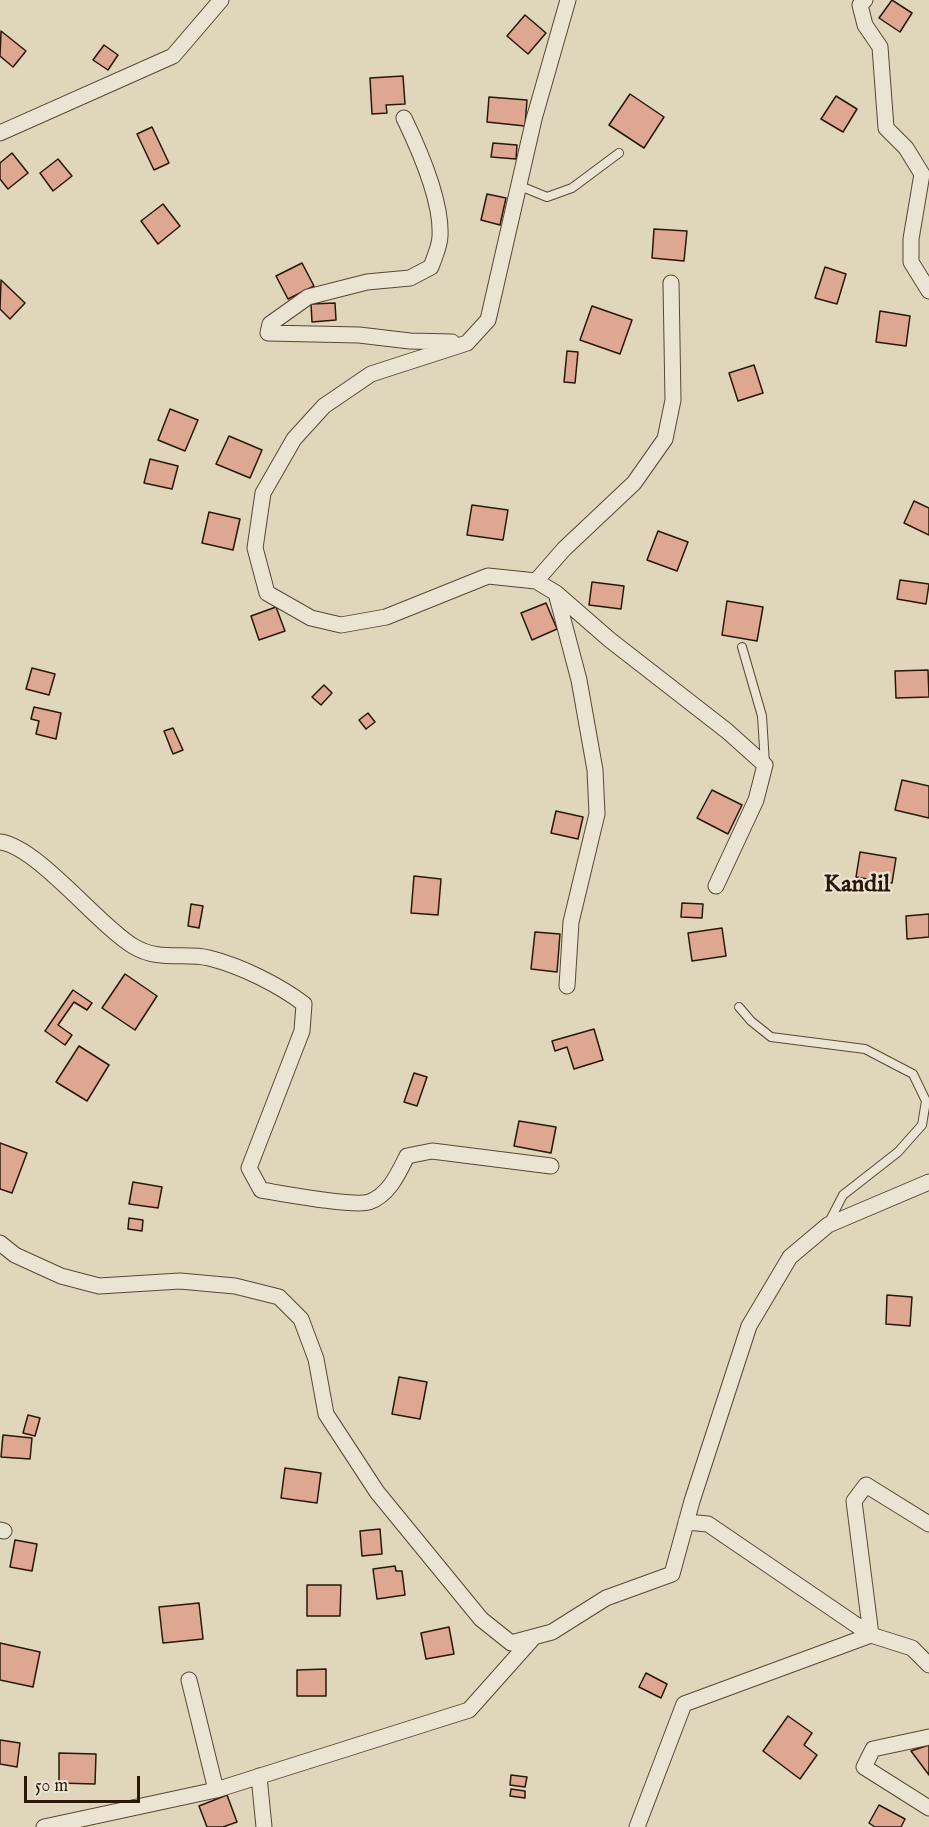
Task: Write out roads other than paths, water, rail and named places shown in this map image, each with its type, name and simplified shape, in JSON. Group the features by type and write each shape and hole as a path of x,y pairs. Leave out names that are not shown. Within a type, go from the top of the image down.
{"street":[{"path":"0,134 172,56 221,0"},
{"path":"568,0 534,118 488,320 467,343 372,374 324,406 294,439 263,493 255,548 267,593 311,618 341,625 386,617 488,576 536,581 556,593 610,639 727,731 765,765 756,800 716,886"},
{"path":"864,0 860,5 866,25 880,47 886,128 906,148 922,174 910,239 910,262 929,291"},
{"path":"404,118 418,146 434,192 440,236 431,267 410,278 368,282 308,297 270,324 268,333 359,335 410,341 467,343"},
{"path":"536,581 564,549 634,483 665,439 673,399 671,283"},
{"path":"556,593 579,680 595,770 597,814 571,922 567,986"},
{"path":"0,842 31,857 133,947 165,958 208,958 282,987 304,1004 302,1031 249,1168 261,1190 310,1198 368,1203 393,1185 407,1156 432,1151 551,1166"},
{"path":"0,1243 15,1255 61,1276 99,1286 180,1281 235,1286 279,1298 301,1318 316,1359 326,1414 377,1492 481,1619 511,1643 552,1632 606,1598 672,1574 686,1522 749,1326 790,1257 828,1225 929,1182"},
{"path":"871,1635 854,1501 866,1485 929,1524"},
{"path":"686,1522 708,1524 871,1635 912,1648 929,1665"},
{"path":"638,1827 684,1704 871,1635"},
{"path":"44,1827 216,1790 469,1710 534,1637"},
{"path":"189,1680 216,1790"},
{"path":"929,1737 873,1749 864,1767 929,1808"},
{"path":"259,1776 264,1827"}],"lane":[{"path":"520,186 548,196 572,188 619,153"},
{"path":"742,647 762,716 765,765"},
{"path":"739,1007 751,1021 771,1037 865,1049 913,1074 926,1101 922,1125 898,1152 843,1195 828,1225"}],"district":[{"name":"Kandil","path":"857,886"}]}
